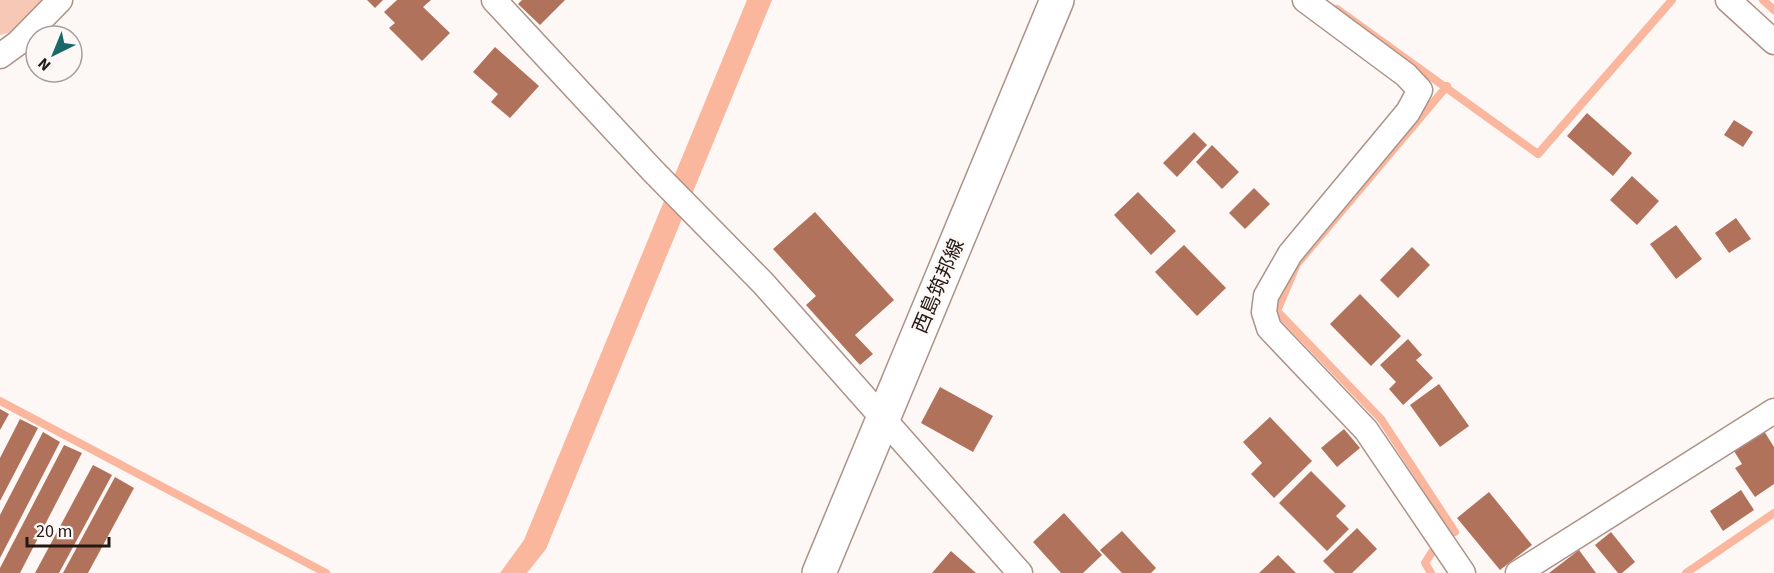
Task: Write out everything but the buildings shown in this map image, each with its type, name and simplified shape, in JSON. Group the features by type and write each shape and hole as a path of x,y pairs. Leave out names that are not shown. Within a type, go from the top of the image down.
{"main road":[{"name":"西島筑邦線","path":"819,573 1057,0"}],"street":[{"path":"0,56 18,43 60,0"},
{"path":"494,0 662,180 763,283 1020,573"},
{"path":"1305,0 1352,32 1406,75 1420,90 1408,112 1290,254 1266,296 1264,312 1269,328 1366,430 1463,573"},
{"path":"1728,0 1774,42"},
{"path":"1518,573 1774,411"}],"shaded area":[{"path":"0,0 43,0 13,32 0,35"},
{"path":"747,0 772,0 546,549 527,573 500,573 524,540"}],"waterway":[{"path":"1337,9 1538,154 1672,0"},
{"path":"1763,0 1774,10"},
{"path":"1447,86 1297,264 1277,311 1381,419 1455,532"},
{"path":"0,401 326,573"},
{"path":"1686,573 1774,513"},
{"path":"1431,573 1425,563 1432,552"}]}
